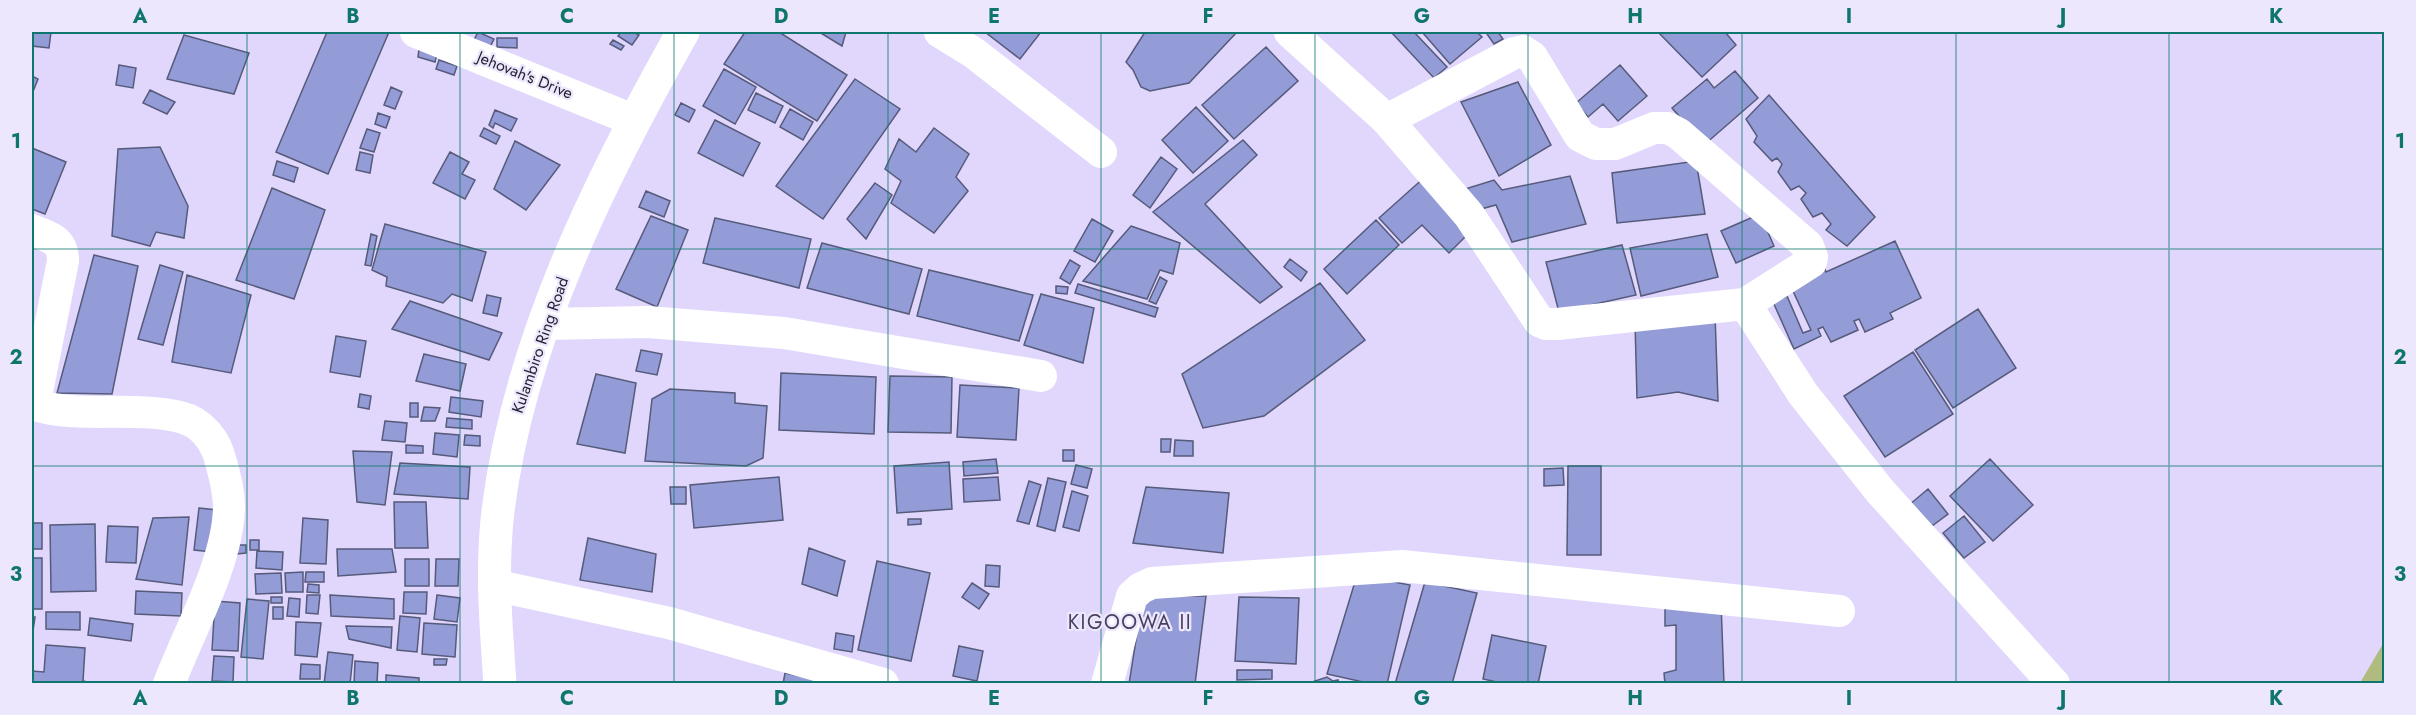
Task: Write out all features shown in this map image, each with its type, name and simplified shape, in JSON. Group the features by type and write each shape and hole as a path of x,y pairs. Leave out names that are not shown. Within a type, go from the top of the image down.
{"street":[{"name":"Jehovah's Drive","path":"416,32 633,120"},
{"name":"Kulambiro Ring Road","path":"500,684 494,585 498,512 514,421 544,324 560,282 633,120 683,32"},
{"path":"940,32 974,53 1101,152"},
{"path":"1290,32 1387,120 1469,215 1539,321 1546,324 1557,324 1745,304 1811,262 1812,257 1808,246 1706,154 1668,128 1654,128 1615,144 1596,144 1580,136 1532,57 1523,51 1514,52 1387,120"},
{"path":"32,230 54,240 63,251 63,261 37,392 39,406 54,410 125,410 180,417 204,430 218,450 227,483 229,506 224,540 201,608 169,684"},
{"path":"1745,304 1803,394 1880,491 2054,684"},
{"path":"544,324 648,322 784,333 1041,376"},
{"path":"1107,684 1132,596 1141,588 1152,583 1402,566 1839,610"},
{"path":"494,585 669,623 883,684"}],"green space":[{"path":"2384,642 2384,683 2360,683"}],"building":[{"path":"32,32 51,32 49,48 32,46"},
{"path":"327,32 389,32 328,174 276,152"},
{"path":"478,32 494,39 490,47 474,40"},
{"path":"621,32 633,32 639,35 632,45 618,36"},
{"path":"745,32 779,32 847,75 817,121 724,64"},
{"path":"819,32 846,32 842,46"},
{"path":"985,32 1041,32 1020,59"},
{"path":"1145,32 1236,33 1189,83 1150,91 1141,87 1133,70 1126,62"},
{"path":"1391,32 1414,32 1447,67 1434,78"},
{"path":"1422,32 1477,32 1482,37 1450,64"},
{"path":"1498,32 1503,39 1494,44 1487,34"},
{"path":"1658,32 1725,32 1736,45 1702,77"},
{"path":"184,35 249,53 234,94 167,79"},
{"path":"497,38 517,38 517,48 497,47"},
{"path":"613,40 624,46 621,50 610,44"},
{"path":"1266,47 1298,81 1234,139 1202,105"},
{"path":"419,49 437,54 435,62 418,57"},
{"path":"439,60 457,66 454,75 436,69"},
{"path":"119,65 136,68 133,88 116,85"},
{"path":"1620,65 1647,96 1618,121 1603,104 1588,117 1576,103"},
{"path":"724,69 756,87 735,124 703,106"},
{"path":"1735,71 1758,98 1704,145 1672,108 1707,79 1714,88"},
{"path":"32,76 38,79 32,94"},
{"path":"855,79 900,109 823,219 776,186"},
{"path":"1518,82 1551,145 1499,176 1461,102"},
{"path":"391,87 402,92 395,109 384,105"},
{"path":"150,90 175,102 167,114 143,103"},
{"path":"756,93 783,106 775,123 748,110"},
{"path":"1769,95 1875,217 1847,246 1826,230 1831,224 1822,213 1813,217 1801,199 1806,193 1799,186 1791,190 1778,172 1782,164 1777,158 1772,161 1754,142 1757,136 1746,119"},
{"path":"681,103 695,110 689,122 675,115"},
{"path":"1196,107 1228,141 1193,173 1162,140"},
{"path":"790,109 813,122 803,140 780,127"},
{"path":"495,110 517,119 511,131 495,123 493,128 489,125"},
{"path":"378,113 390,117 386,128 375,124"},
{"path":"715,120 760,143 743,176 698,153"},
{"path":"484,128 500,136 496,144 480,136"},
{"path":"934,128 969,154 956,177 968,191 934,233 891,203 901,181 885,169 899,139 916,152"},
{"path":"367,129 380,133 374,152 360,148"},
{"path":"1243,140 1257,155 1205,204 1282,287 1260,303 1153,212"},
{"path":"515,141 560,165 526,210 494,189"},
{"path":"160,147 188,206 184,238 156,232 150,246 112,236 118,149"},
{"path":"32,148 66,162 45,214 32,209"},
{"path":"360,152 373,155 370,173 356,170"},
{"path":"450,152 469,162 462,174 475,180 465,199 433,183"},
{"path":"1161,157 1177,169 1150,208 1133,195"},
{"path":"277,161 298,168 294,182 273,175"},
{"path":"1696,161 1705,214 1617,223 1612,173"},
{"path":"1426,176 1475,227 1449,253 1422,225 1402,243 1379,218"},
{"path":"1570,176 1586,224 1512,242 1496,205 1470,212 1462,190 1494,180 1502,190"},
{"path":"875,183 892,195 866,239 847,219"},
{"path":"272,188 325,210 294,299 236,280"},
{"path":"646,191 670,201 664,217 639,207"},
{"path":"1760,214 1774,246 1736,263 1721,231"},
{"path":"651,216 688,230 657,307 616,289"},
{"path":"715,218 811,239 799,288 703,263"},
{"path":"1092,219 1113,231 1095,262 1074,251"},
{"path":"1376,220 1399,245 1347,294 1324,269"},
{"path":"385,224 486,252 472,301 452,294 443,303 386,286 387,277 372,270"},
{"path":"1131,226 1180,243 1173,274 1160,270 1147,299 1083,281"},
{"path":"371,234 377,236 371,266 365,265"},
{"path":"1707,234 1718,277 1641,296 1630,248"},
{"path":"1895,241 1921,298 1890,313 1893,319 1865,332 1859,319 1854,321 1858,330 1831,342 1823,327 1818,329 1821,336 1794,349 1773,302 1787,296 1803,333 1811,330 1792,289 1824,267 1826,272"},
{"path":"822,243 922,269 909,314 807,288"},
{"path":"1622,245 1636,295 1559,312 1546,262"},
{"path":"94,255 138,266 112,394 57,393"},
{"path":"1290,259 1307,272 1301,281 1284,267"},
{"path":"1070,260 1080,266 1070,284 1060,278"},
{"path":"160,265 183,272 163,345 138,339"},
{"path":"929,270 1033,295 1019,341 917,316"},
{"path":"187,275 251,295 231,373 172,362"},
{"path":"1160,277 1167,281 1156,304 1149,301"},
{"path":"1320,283 1365,340 1264,416 1203,428 1182,374"},
{"path":"1078,284 1158,308 1155,317 1075,293"},
{"path":"1056,286 1068,287 1067,294 1056,293"},
{"path":"1041,294 1094,308 1083,363 1024,345"},
{"path":"487,295 501,298 497,316 483,313"},
{"path":"410,301 502,333 489,360 392,329"},
{"path":"1978,309 2016,368 1953,408 1915,350"},
{"path":"1715,314 1718,401 1678,392 1637,398 1635,322"},
{"path":"336,336 366,341 360,377 330,372"},
{"path":"641,350 662,354 657,375 636,371"},
{"path":"1913,352 1953,414 1885,457 1844,396"},
{"path":"424,354 466,364 460,391 416,381"},
{"path":"781,373 876,377 874,434 779,430"},
{"path":"596,374 636,383 625,453 577,444"},
{"path":"890,376 952,377 951,433 888,432"},
{"path":"960,385 1019,388 1016,440 957,437"},
{"path":"670,389 735,393 735,403 767,406 763,458 746,466 645,461 652,399"},
{"path":"360,394 371,396 369,409 358,407"},
{"path":"451,397 483,401 481,417 449,412"},
{"path":"410,403 418,403 418,417 410,417"},
{"path":"424,407 440,408 435,421 421,421"},
{"path":"447,418 472,420 472,429 446,427"},
{"path":"385,421 407,423 405,442 382,440"},
{"path":"435,433 459,435 457,457 433,454"},
{"path":"465,435 480,436 480,446 464,445"},
{"path":"1161,439 1171,439 1170,452 1161,452"},
{"path":"1175,440 1193,441 1193,456 1174,456"},
{"path":"406,445 423,446 423,453 406,453"},
{"path":"1063,450 1074,450 1074,461 1063,461"},
{"path":"353,451 392,452 385,505 357,502"},
{"path":"996,459 998,473 964,476 963,462"},
{"path":"1990,459 2033,505 1993,541 1950,496"},
{"path":"949,462 952,509 897,513 894,466"},
{"path":"400,463 470,467 468,499 394,494"},
{"path":"1076,465 1092,469 1087,488 1071,484"},
{"path":"1568,466 1601,466 1601,555 1567,555"},
{"path":"1563,468 1564,485 1544,486 1544,469"},
{"path":"779,477 783,520 694,528 690,485"},
{"path":"998,477 1000,500 964,502 963,479"},
{"path":"1048,478 1066,482 1055,531 1037,526"},
{"path":"1029,481 1041,485 1029,524 1017,521"},
{"path":"670,487 686,487 686,504 671,504"},
{"path":"1146,487 1229,493 1223,553 1133,543"},
{"path":"1928,489 1948,514 1928,529 1909,505"},
{"path":"1072,491 1088,496 1079,531 1063,527"},
{"path":"394,502 426,502 428,548 395,548"},
{"path":"199,508 217,510 212,552 194,550"},
{"path":"1964,516 1985,542 1964,558 1943,533"},
{"path":"189,517 182,585 136,579 153,518"},
{"path":"303,518 328,520 326,564 300,563"},
{"path":"908,519 921,519 921,524 908,525"},
{"path":"32,523 42,523 42,549 32,549"},
{"path":"95,524 96,591 51,592 50,525"},
{"path":"108,526 138,527 136,563 106,562"},
{"path":"588,538 656,554 652,592 580,580"},
{"path":"250,540 259,540 259,550 250,550"},
{"path":"236,545 246,545 246,553 237,554"},
{"path":"809,548 845,561 837,596 802,584"},
{"path":"337,549 392,549 396,572 338,576"},
{"path":"257,551 283,552 282,570 256,568"},
{"path":"32,558 42,558 42,609 32,609"},
{"path":"405,559 429,559 429,586 405,586"},
{"path":"436,559 459,559 458,586 435,586"},
{"path":"877,561 930,573 911,661 858,650"},
{"path":"986,565 1000,566 999,587 985,586"},
{"path":"303,572 303,592 286,592 285,573"},
{"path":"306,572 324,572 324,582 305,582"},
{"path":"281,573 282,593 256,594 255,574"},
{"path":"1357,575 1410,585 1387,684 1372,684 1327,674"},
{"path":"1425,582 1477,593 1452,684 1395,684"},
{"path":"972,583 989,594 979,609 962,597"},
{"path":"308,584 319,585 319,593 307,592"},
{"path":"136,591 182,593 181,616 135,614"},
{"path":"404,592 427,592 426,614 403,613"},
{"path":"307,595 320,595 318,614 306,613"},
{"path":"330,595 394,599 394,619 331,616"},
{"path":"437,595 460,598 457,622 434,619"},
{"path":"1143,596 1206,596 1195,684 1129,684"},
{"path":"271,597 282,597 282,603 271,603"},
{"path":"1239,597 1299,598 1296,664 1235,661"},
{"path":"289,598 300,599 299,617 287,616"},
{"path":"247,599 269,601 263,659 241,657"},
{"path":"215,601 240,603 238,651 212,650"},
{"path":"1721,602 1724,684 1665,684 1664,673 1676,670 1676,625 1665,626 1665,604"},
{"path":"273,607 283,607 283,619 273,619"},
{"path":"46,612 80,612 80,630 46,629"},
{"path":"400,616 420,618 417,652 397,650"},
{"path":"32,617 35,617 33,631 32,631"},
{"path":"90,618 133,624 131,641 88,635"},
{"path":"296,622 321,623 317,657 295,655"},
{"path":"424,623 457,625 455,657 422,654"},
{"path":"346,626 392,627 391,648 349,639"},
{"path":"836,633 854,636 852,652 834,649"},
{"path":"1492,635 1546,646 1538,684 1506,684 1483,679"},
{"path":"46,645 85,648 83,681 97,684 32,684 32,671 44,672"},
{"path":"959,646 983,651 977,681 953,676"},
{"path":"328,652 353,655 350,684 324,684"},
{"path":"214,656 234,657 233,682 212,681"},
{"path":"434,659 447,659 446,665 434,665"},
{"path":"355,661 378,663 377,684 354,684"},
{"path":"301,664 320,665 320,679 300,679"},
{"path":"1237,670 1272,670 1272,679 1237,680"},
{"path":"785,673 829,682 828,684 783,684"},
{"path":"386,675 419,678 419,684 386,684"},
{"path":"1327,677 1333,681 1338,680 1339,684 1306,684"}],"district":[{"name":"KIGOOWA II","path":"1130,622"}]}
